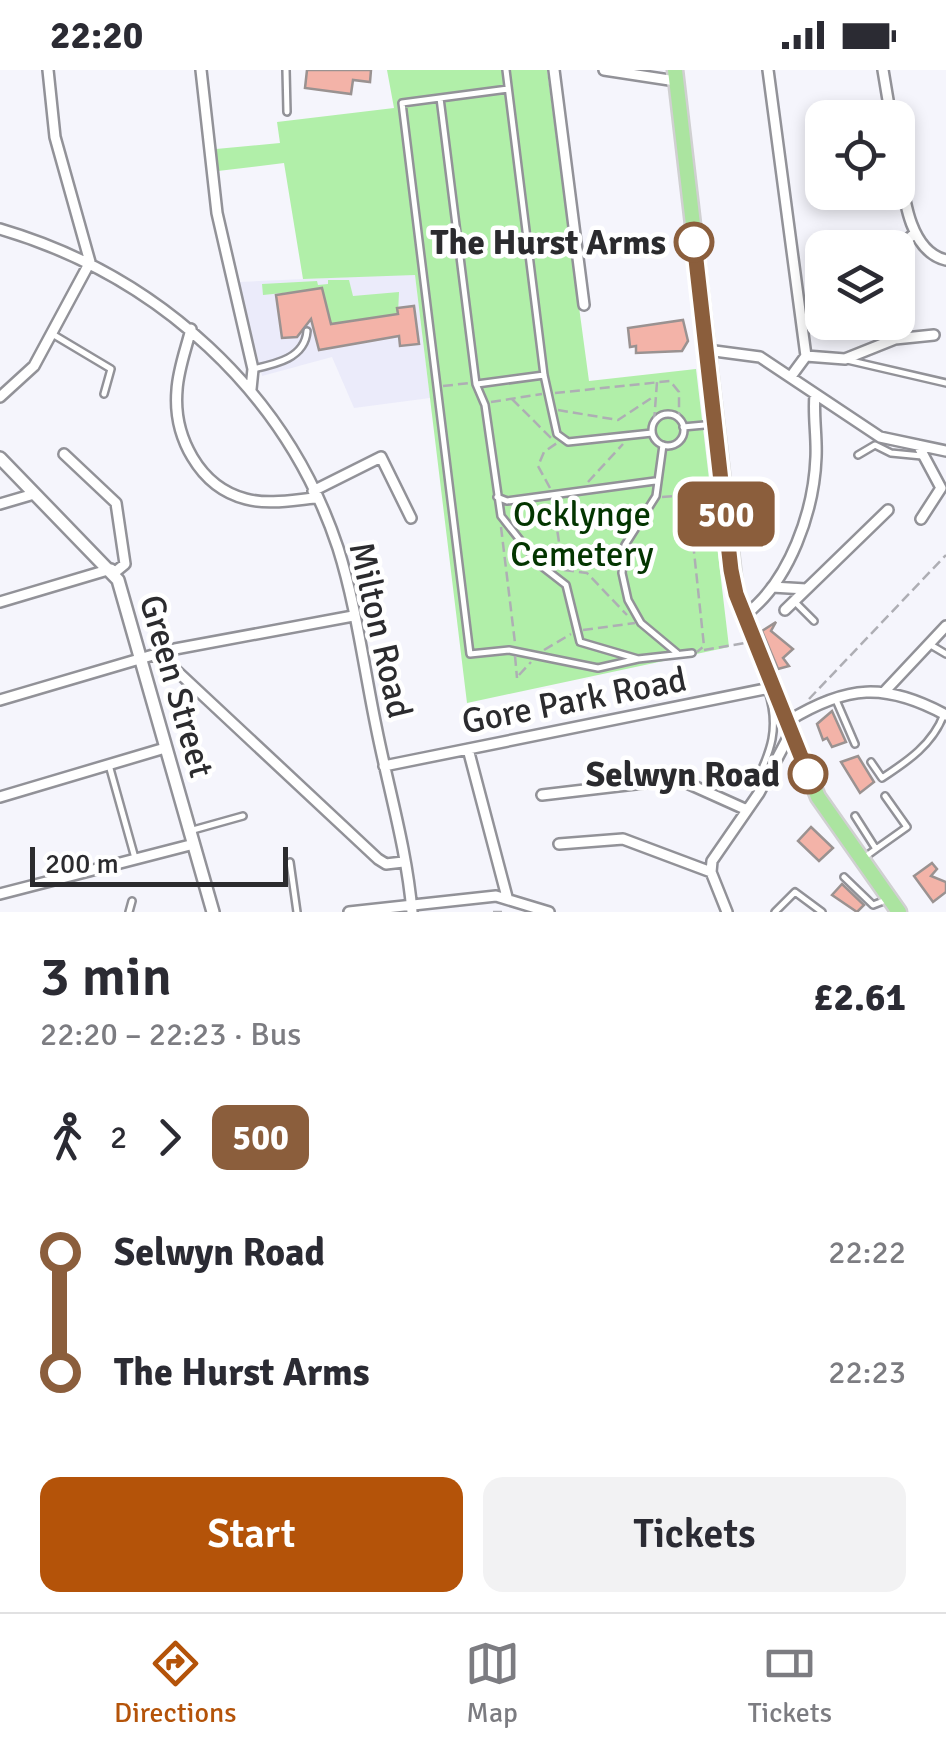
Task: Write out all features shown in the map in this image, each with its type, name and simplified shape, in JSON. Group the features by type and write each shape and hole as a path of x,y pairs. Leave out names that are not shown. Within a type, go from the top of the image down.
{"main road":[{"path":"675,76 731,570 771,688 818,797 899,912"}],"street":[{"path":"1,394 34,366 90,262 55,137 48,70"},
{"path":"201,70 217,212 253,369 250,389"},
{"path":"554,70 584,305"},
{"path":"604,70 675,76"},
{"path":"768,70 806,356 792,375"},
{"path":"883,70 888,100"},
{"name":"Milton Road","path":"0,229 90,262 139,290 191,329 250,389 293,449 338,548 412,908"},
{"path":"915,233 938,258 946,260"},
{"path":"191,329 176,392 184,448 220,488 244,499 314,494 381,456 402,492 411,518"},
{"path":"806,356 842,360 894,339 934,335"},
{"path":"707,350 760,356 880,437 946,451"},
{"path":"745,614 772,586 796,542 814,487 814,395"},
{"path":"918,445 941,488 921,519"},
{"path":"0,602 113,571 125,564 116,503 64,454"},
{"name":"Green Street","path":"0,458 113,571 213,912"},
{"path":"0,504 34,494"},
{"path":"785,610 888,510"},
{"path":"772,586 806,589"},
{"path":"164,659 175,650 353,616"},
{"path":"884,690 946,626"},
{"path":"0,700 141,658 164,659 378,859 386,864 403,862"},
{"name":"Gore Park Road","path":"384,766 771,688"},
{"path":"727,912 711,872 727,834 747,810 790,727 834,697 884,690 945,714"},
{"path":"0,796 165,748"},
{"path":"468,749 507,897"},
{"path":"542,795 678,779 747,810"},
{"path":"559,844 623,839 711,872"},
{"path":"0,894 194,844"},
{"path":"349,912 507,897 549,912"}],"lane":[{"path":"286,70 288,112"},
{"path":"506,70 544,375 557,434 563,441 652,433"},
{"path":"508,89 402,104 470,654 516,652 598,668 692,653"},
{"path":"440,98 476,384 485,405 500,516 539,564 566,585 580,642 638,659"},
{"path":"253,369 298,354 306,343 306,330"},
{"path":"54,335 111,369 104,394"},
{"path":"842,360 946,383"},
{"path":"476,384 544,375"},
{"path":"652,433 654,422 667,414 681,423 716,424"},
{"path":"664,445 680,441 681,423"},
{"path":"652,433 664,445 663,468 655,481 656,496 622,556 624,586 641,624 678,654"},
{"path":"858,455 875,445 891,454 925,456"},
{"path":"497,497 507,501 655,481"},
{"path":"794,601 814,621"},
{"path":"929,644 946,654"},
{"path":"755,784 773,747 776,715 771,688"},
{"path":"834,697 855,744"},
{"path":"872,762 882,778 906,763 927,744 945,714"},
{"path":"109,764 136,859"},
{"path":"860,861 907,827 885,796"},
{"path":"190,830 243,816"},
{"path":"855,816 876,848"},
{"path":"290,862 298,912"},
{"path":"844,877 873,906 888,897"},
{"path":"776,912 795,892 822,912"},
{"path":"129,912 132,901"}],"path":[{"path":"654,422 657,380"},
{"path":"485,405 511,398 670,381 679,392 681,423"},
{"path":"437,387 476,384"},
{"path":"552,408 618,420 653,397"},
{"path":"511,398 544,436 563,441"},
{"path":"575,492 592,480 630,435"},
{"path":"563,441 544,452 538,466 545,484 556,495 566,585"},
{"path":"735,499 764,493"},
{"path":"656,496 688,495 702,650"},
{"path":"500,516 517,678"},
{"path":"808,700 946,556"},
{"path":"564,570 587,572 641,624"},
{"path":"692,653 756,642"},
{"path":"492,912 502,912"}],"shaded area":[{"path":"415,274 430,398 354,408 332,357 262,376 239,282"}],"green space":[{"name":"Ocklynge Cemetery","path":"387,70 547,70 589,381 696,369 729,647 467,703 415,275 303,279 284,163 218,171 216,149 280,143 277,122 394,108"},
{"path":"328,280 349,280 353,296 399,292 398,314 330,324 322,289 263,295 262,284 317,281 318,285 328,284"}],"building":[{"path":"307,70 371,70 370,82 353,80 351,94 305,88"},
{"path":"322,288 331,324 398,314 397,308 414,306 419,344 400,346 399,336 319,350 311,319 297,337 282,338 276,295"},
{"path":"683,320 688,341 682,351 636,353 636,346 630,347 628,328"},
{"path":"776,622 771,631 793,649 783,658 789,666 778,669 762,631"},
{"path":"832,711 846,742 832,747 827,738 823,740 817,724"},
{"path":"858,756 874,782 860,793 841,762"},
{"path":"811,827 833,848 819,861 798,841"},
{"path":"932,863 937,869 931,876 946,882 946,892 933,902 914,876"},
{"path":"842,884 864,905 857,912 832,895"}],"bus line":[{"name":"500","path":"694,242 736,594 808,774"}],"place":[{"name":"The Hurst Arms","path":"694,242"},
{"name":"Selwyn Road","path":"808,774"}]}
